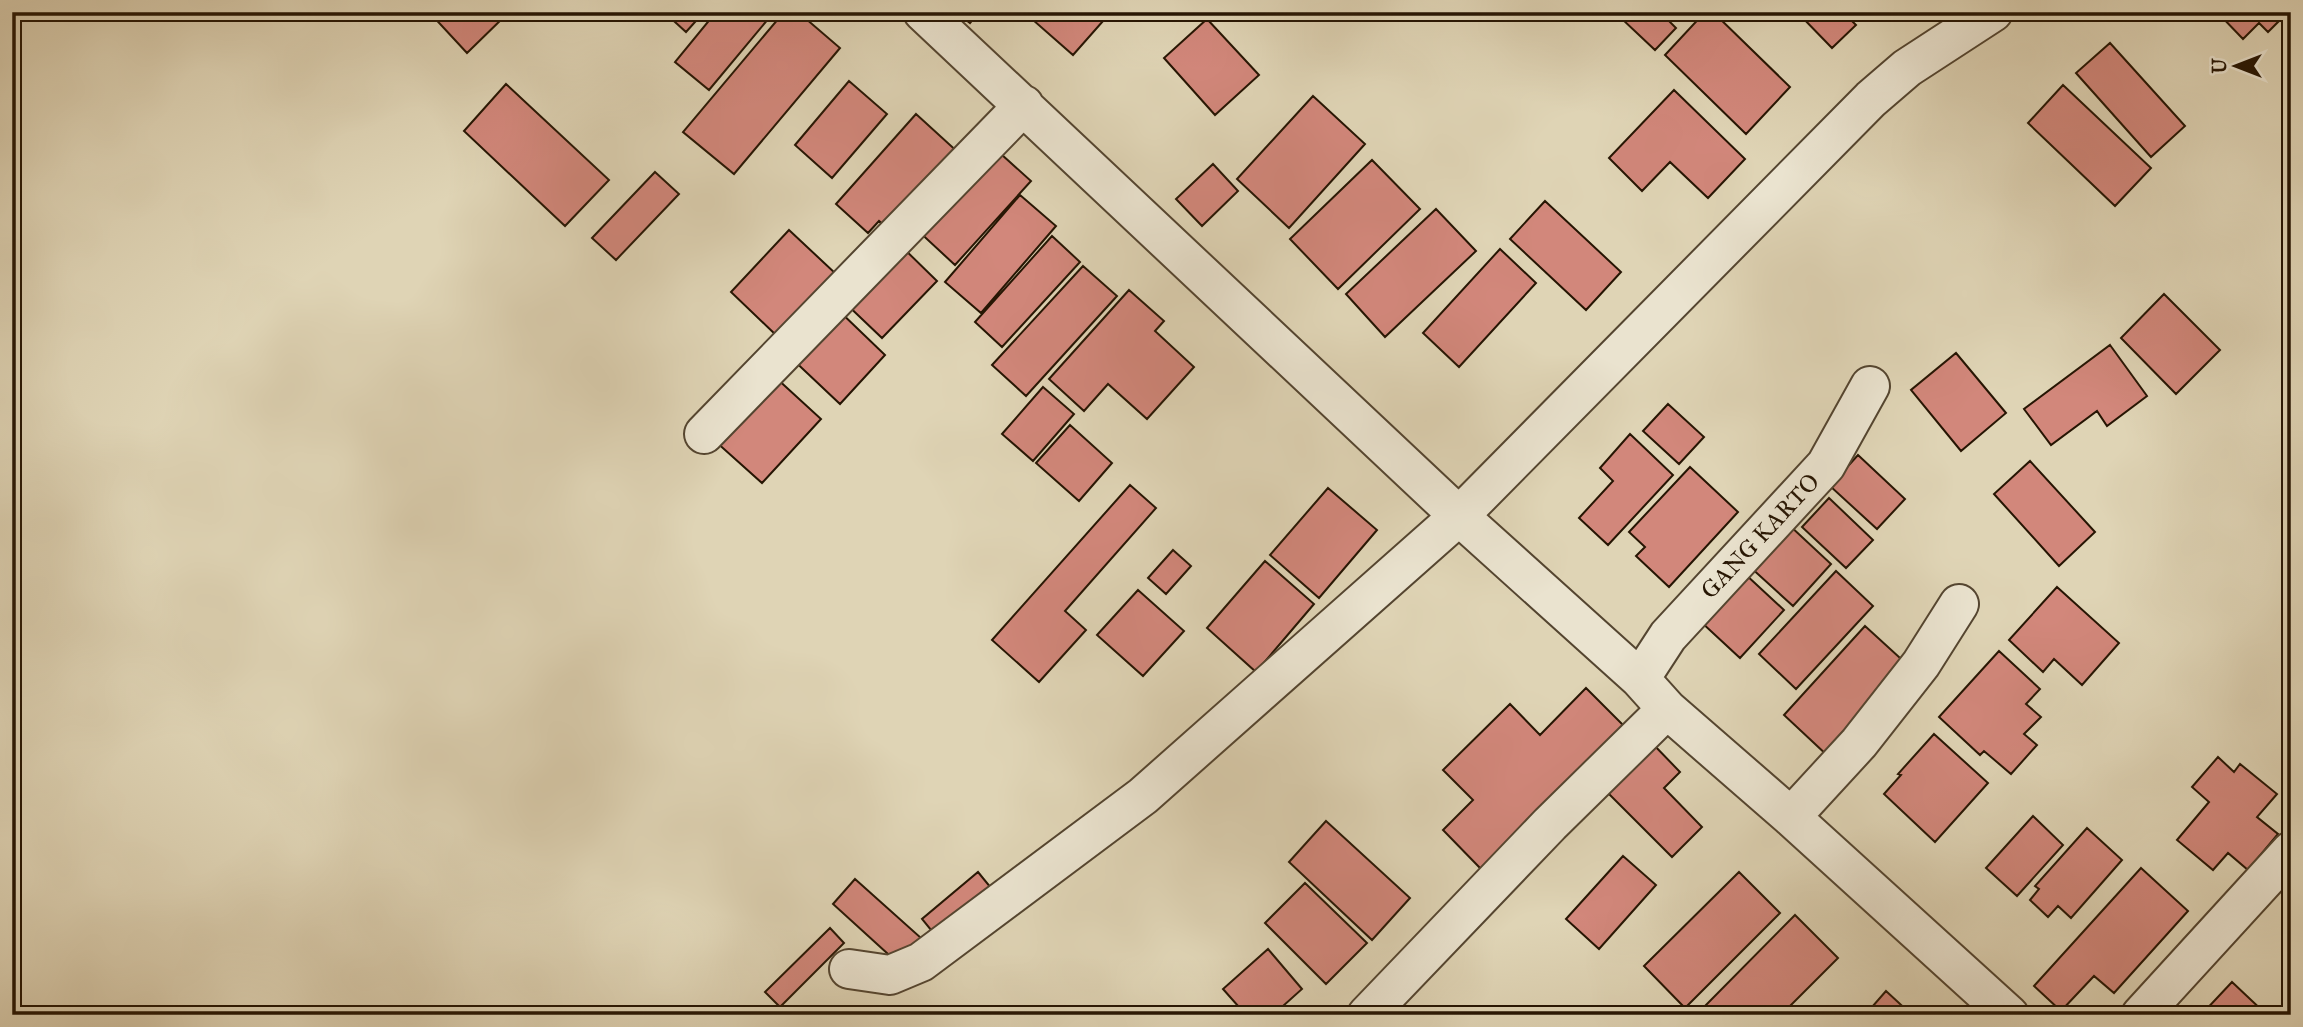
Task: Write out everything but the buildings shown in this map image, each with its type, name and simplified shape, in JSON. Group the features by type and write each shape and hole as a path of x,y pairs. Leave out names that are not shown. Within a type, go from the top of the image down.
{"street":[{"path":"923,12 1459,516 1640,679 1667,709 1791,817 2009,1015"},
{"path":"849,969 890,975 921,962 1143,796 1459,516 1871,99 1907,68 1993,12"},
{"path":"704,434 1024,105"},
{"name":"GANG KARTO","path":"1640,679 1668,636 1826,465 1870,386"},
{"path":"1791,817 1867,733 1921,664 1959,604"},
{"path":"1367,1015 1550,824 1667,709"},
{"path":"2141,1015 2291,850"}]}
